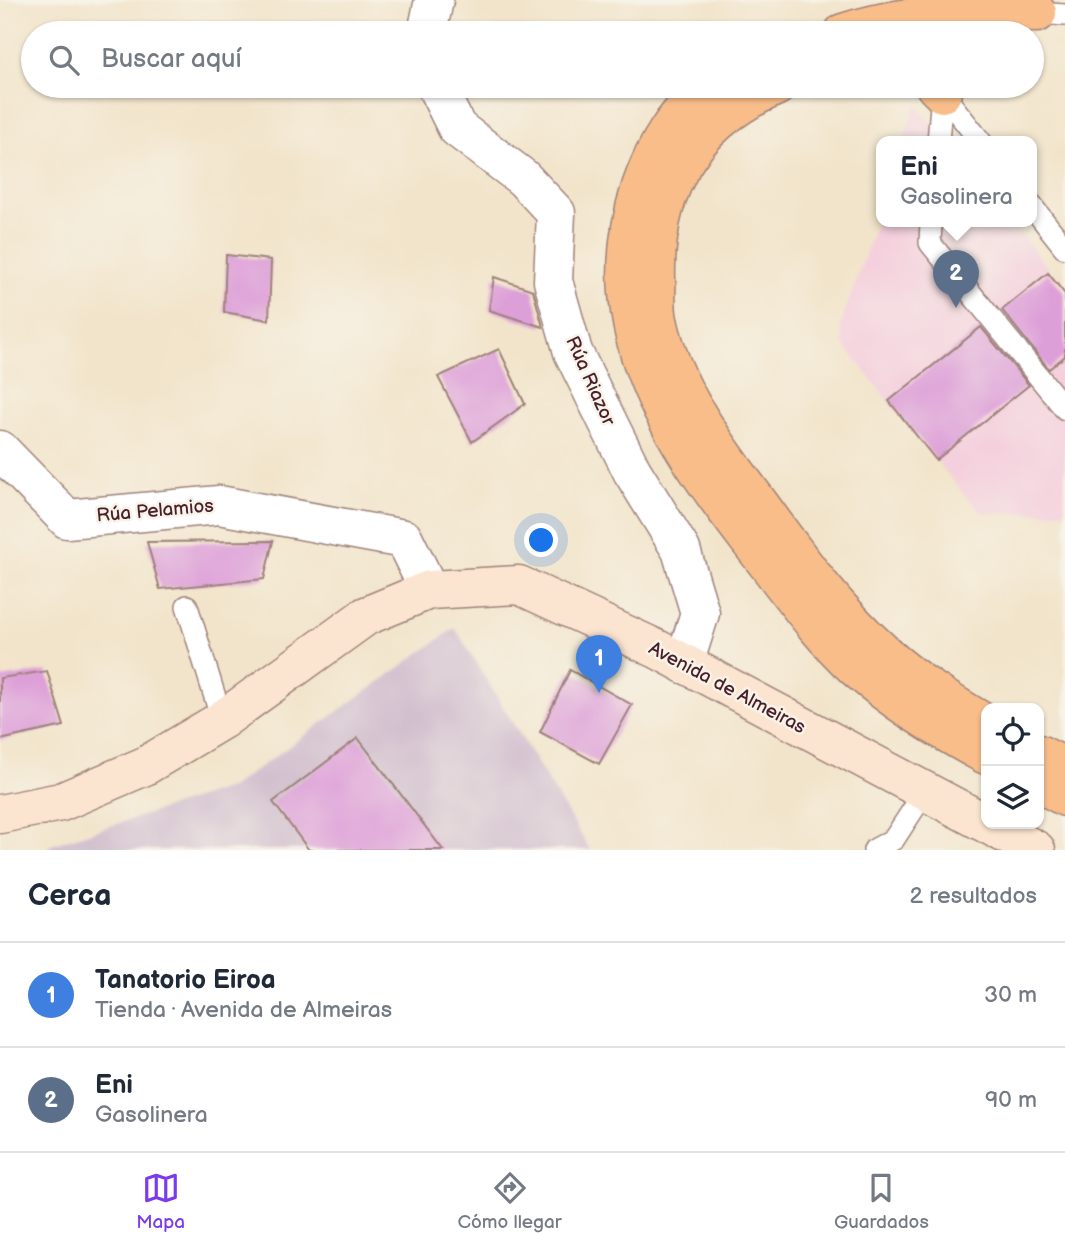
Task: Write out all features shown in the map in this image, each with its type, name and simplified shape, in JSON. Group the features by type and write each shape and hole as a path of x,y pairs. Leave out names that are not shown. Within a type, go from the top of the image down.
{"highway":[{"path":"919,21 982,10 1051,14"},
{"path":"701,98 676,120 649,164 633,213 628,274 631,327 645,373 667,423 708,487 809,617 857,669 899,703 981,752"},
{"path":"748,98 709,128 679,166 661,209 656,262 657,320 679,379 708,433 830,600 888,657 942,698 981,721"},
{"path":"1044,757 1065,768"},
{"path":"1044,786 1065,797"}],"main road":[{"name":"Avenida de Almeiras","path":"0,814 61,802 145,766 222,720 366,616 429,590 519,585 684,664 1036,850"}],"street":[{"path":"430,21 434,0"},
{"name":"Rúa Riazor","path":"442,98 457,128 523,178 556,213 553,281 573,352 632,471 681,550 700,613 684,664"},
{"name":"Rúa Pelamios","path":"0,450 66,519 219,505 404,539 429,590"}],"lane":[{"path":"1033,21 1051,14"},
{"path":"938,136 941,98"},
{"path":"949,98 977,136"},
{"path":"1037,213 1065,248"},
{"path":"931,227 930,243 1065,409"},
{"path":"187,606 222,720"},
{"path":"874,850 894,839 924,793"}],"shaded area":[{"path":"916,104 941,136 905,136"},
{"path":"876,223 876,227 1015,227 1065,290 1065,512 983,513 966,497 843,344 840,327"},
{"path":"455,628 590,850 52,850 48,846 232,787"}],"building":[{"path":"226,255 271,260 269,320 224,312"},
{"path":"1048,273 1065,294 1065,356 1049,369 1002,310"},
{"path":"494,277 533,290 543,327 489,310"},
{"path":"981,327 1029,385 936,460 889,401"},
{"path":"499,349 525,404 472,442 438,377"},
{"path":"273,541 264,579 160,589 147,542"},
{"path":"570,670 632,705 599,764 540,732"},
{"path":"47,671 64,726 0,740 0,678"},
{"path":"358,738 443,850 309,850 273,802"}],"place":[{"name":"Eni","path":"956,308"},
{"name":"Tanatorio Eiroa","path":"599,693"}]}
